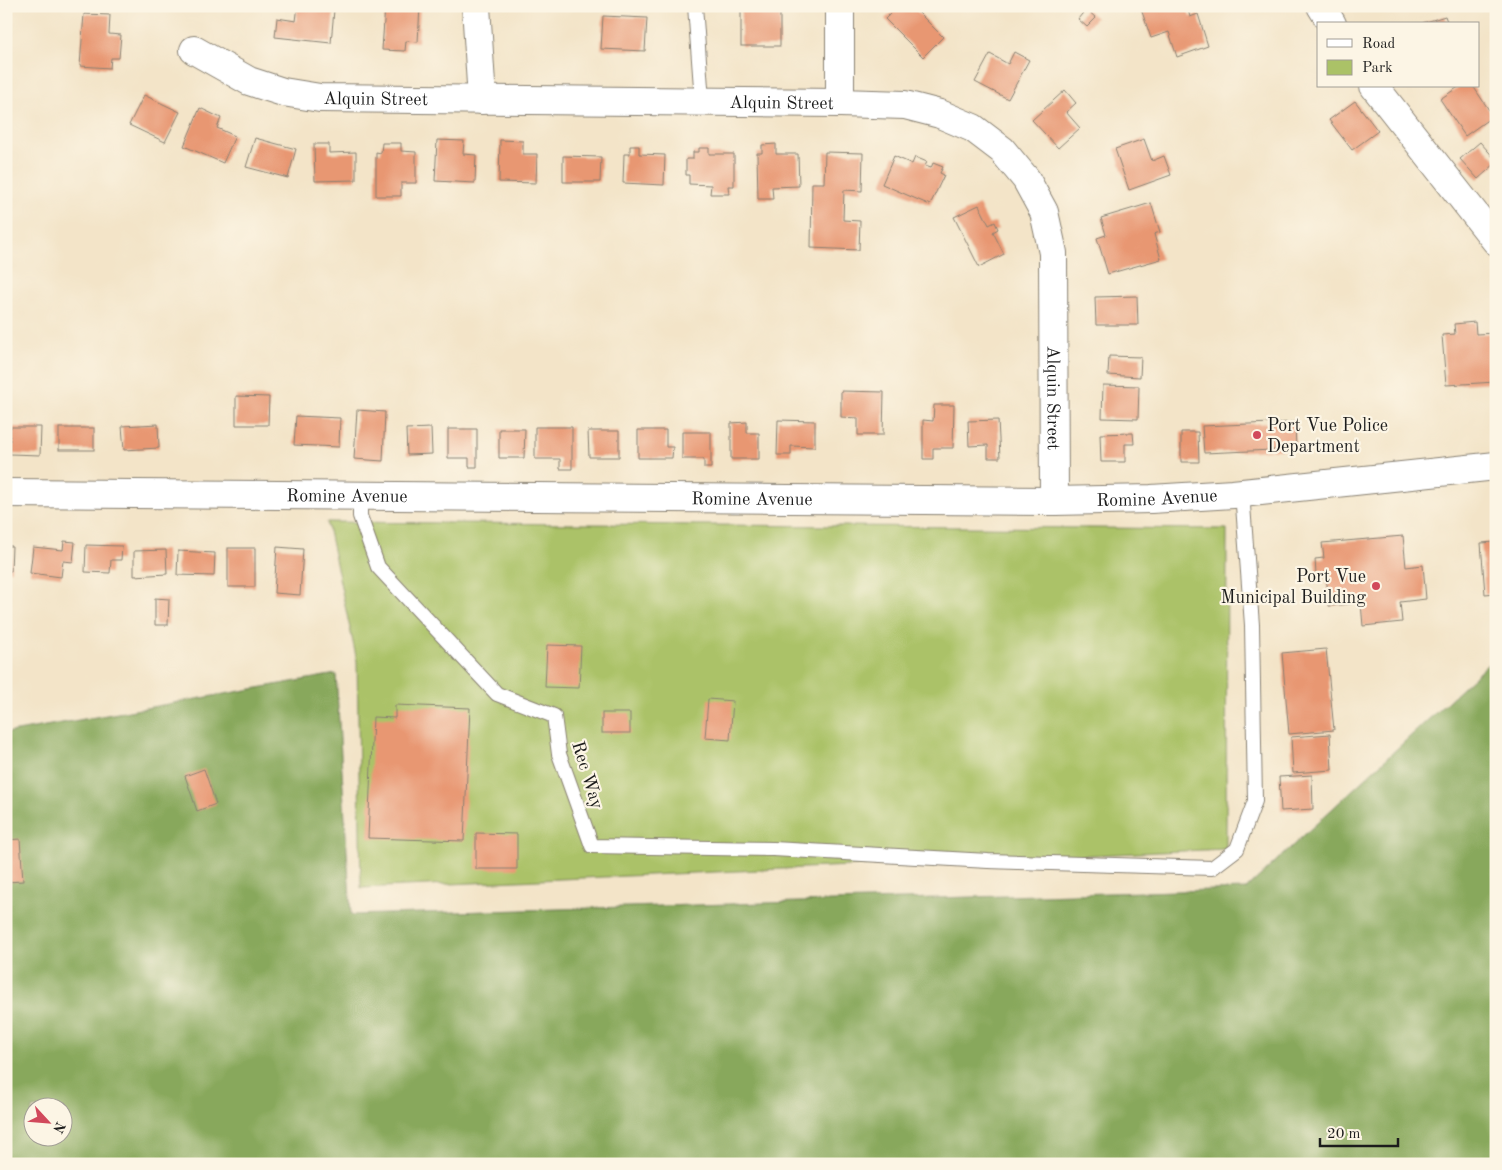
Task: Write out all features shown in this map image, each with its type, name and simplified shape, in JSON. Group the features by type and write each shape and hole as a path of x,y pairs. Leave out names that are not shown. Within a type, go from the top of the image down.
{"street":[{"path":"476,6 482,100"},
{"path":"840,6 840,102"},
{"path":"1321,6 1331,22"},
{"name":"Alquin Street","path":"194,50 249,81 283,92 320,98 840,102 905,105 940,114 973,128 1002,150 1026,179 1044,212 1053,253 1054,501"},
{"path":"1376,88 1496,241"},
{"name":"Romine Avenue","path":"6,493 1054,501 1151,499 1242,492 1496,466"}],"lane":[{"path":"695,6 702,101"},
{"name":"Rec Way","path":"360,495 360,516 378,567 497,694 554,716 559,754 592,846 773,849 988,861 1212,868 1237,849 1255,800 1252,626 1242,492"}],"green space":[{"path":"327,522 1227,529 1226,849 361,888 357,661"},
{"path":"1496,663 1496,1164 6,1164 6,733 336,674 351,915 1246,889 1488,664"}],"building":[{"path":"298,6 334,10 331,43 275,37 277,18 296,21"},
{"path":"385,6 420,6 418,42 406,41 405,51 382,50"},
{"path":"741,6 780,6 780,46 741,46"},
{"path":"898,6 906,6 911,11 914,8 943,37 923,57 885,19"},
{"path":"1140,6 1187,6 1190,17 1198,14 1208,46 1177,57 1169,32 1151,38"},
{"path":"1086,9 1096,18 1087,27 1078,19"},
{"path":"84,14 110,15 109,34 121,35 119,58 111,58 110,68 80,66"},
{"path":"603,16 647,18 645,51 601,49"},
{"path":"1445,16 1447,22 1426,22"},
{"path":"1014,52 1029,60 1008,99 975,82 990,54 1008,64"},
{"path":"1457,88 1474,88 1493,116 1465,136 1440,99"},
{"path":"1065,90 1076,103 1066,112 1080,128 1058,148 1032,120"},
{"path":"144,95 180,112 165,142 129,125"},
{"path":"1355,101 1378,131 1352,150 1329,120"},
{"path":"200,108 221,118 217,128 235,136 223,163 184,146"},
{"path":"255,138 296,149 288,178 246,167"},
{"path":"1144,139 1152,161 1164,156 1171,175 1129,190 1115,149"},
{"path":"437,140 464,141 463,154 476,155 475,183 435,181"},
{"path":"500,140 523,141 523,154 537,154 536,183 499,182"},
{"path":"1480,142 1496,160 1496,163 1478,179 1460,159"},
{"path":"382,143 401,143 401,151 416,152 416,183 401,183 401,196 376,196 376,152 381,153"},
{"path":"314,144 329,144 329,153 356,152 356,180 315,181"},
{"path":"776,144 776,154 798,154 799,186 772,187 773,199 758,199 757,153 762,153 762,145"},
{"path":"630,146 639,146 639,154 665,155 664,185 623,183 624,154 630,154"},
{"path":"699,148 709,148 709,154 734,154 734,186 728,186 729,194 710,194 711,185 689,184 689,175 686,175 686,159 693,159 693,152 699,152"},
{"path":"825,152 863,153 862,191 844,190 843,220 860,221 859,250 811,248 812,183 824,183"},
{"path":"563,156 601,157 600,182 563,182"},
{"path":"894,156 912,164 915,157 927,162 925,166 931,168 933,163 943,167 940,173 944,175 930,205 882,184"},
{"path":"1151,203 1160,232 1154,234 1161,259 1108,274 1097,238 1106,235 1101,218"},
{"path":"979,205 989,225 995,222 998,229 993,232 1004,254 979,267 954,217"},
{"path":"1137,296 1138,325 1096,325 1095,297"},
{"path":"1475,322 1476,334 1496,333 1496,382 1446,385 1442,335 1455,334 1454,324"},
{"path":"1109,356 1141,357 1140,377 1108,375"},
{"path":"1103,385 1139,386 1138,419 1102,418"},
{"path":"841,391 884,392 883,435 858,435 858,418 841,417"},
{"path":"236,396 269,397 268,425 236,425"},
{"path":"934,405 954,405 953,448 933,448 933,459 923,459 923,420 933,421"},
{"path":"357,410 385,412 383,461 354,459"},
{"path":"296,416 340,418 339,447 294,445"},
{"path":"778,420 815,421 815,447 791,446 791,455 777,455"},
{"path":"998,420 1000,458 988,458 988,445 969,446 968,421"},
{"path":"747,422 747,433 759,433 759,459 731,459 731,423"},
{"path":"1295,422 1296,449 1204,453 1202,426"},
{"path":"158,424 159,448 124,450 122,426"},
{"path":"10,427 41,427 40,455 10,454"},
{"path":"535,427 572,427 572,469 560,469 560,459 535,459"},
{"path":"59,428 94,428 94,450 59,450"},
{"path":"431,428 432,454 407,455 406,429"},
{"path":"448,429 477,429 477,467 469,467 469,458 448,458"},
{"path":"499,429 525,429 524,458 499,458"},
{"path":"638,430 666,430 666,447 673,447 672,458 638,458"},
{"path":"588,431 619,431 619,457 589,457"},
{"path":"682,432 711,432 711,468 704,468 704,459 682,459"},
{"path":"1181,432 1198,432 1199,462 1181,462"},
{"path":"1133,433 1134,444 1125,444 1125,462 1101,462 1100,434"},
{"name":"Port Vue Municipal Building","path":"1403,536 1406,567 1423,565 1426,599 1400,602 1402,622 1363,626 1361,603 1329,606 1326,573 1316,574 1315,559 1324,558 1322,543"},
{"path":"64,541 75,542 73,562 63,561 61,577 30,573 33,547 63,550"},
{"path":"1496,542 1496,593 1485,594 1481,543"},
{"path":"86,545 122,546 121,560 111,560 110,573 85,572"},
{"path":"6,546 12,546 11,571 6,571"},
{"path":"277,547 303,549 300,595 274,593"},
{"path":"228,548 255,548 255,587 228,587"},
{"path":"166,550 167,574 134,576 134,551"},
{"path":"178,551 215,553 214,576 177,575"},
{"path":"155,598 169,599 168,625 155,625"},
{"path":"547,645 581,646 579,688 545,687"},
{"path":"1326,649 1334,730 1289,734 1282,653"},
{"path":"708,699 733,701 730,740 705,738"},
{"path":"395,705 470,708 464,841 368,838 373,717 395,718"},
{"path":"602,713 630,713 630,733 602,733"},
{"path":"1330,734 1332,770 1293,773 1291,737"},
{"path":"204,769 216,804 197,811 185,776"},
{"path":"1312,775 1313,809 1281,811 1279,777"},
{"path":"476,833 517,834 517,869 476,869"},
{"path":"20,839 23,881 6,882 6,840"}],"place":[{"name":"Port Vue Police Department","path":"1257,435"},
{"name":"Port Vue Municipal Building","path":"1376,586"}]}
